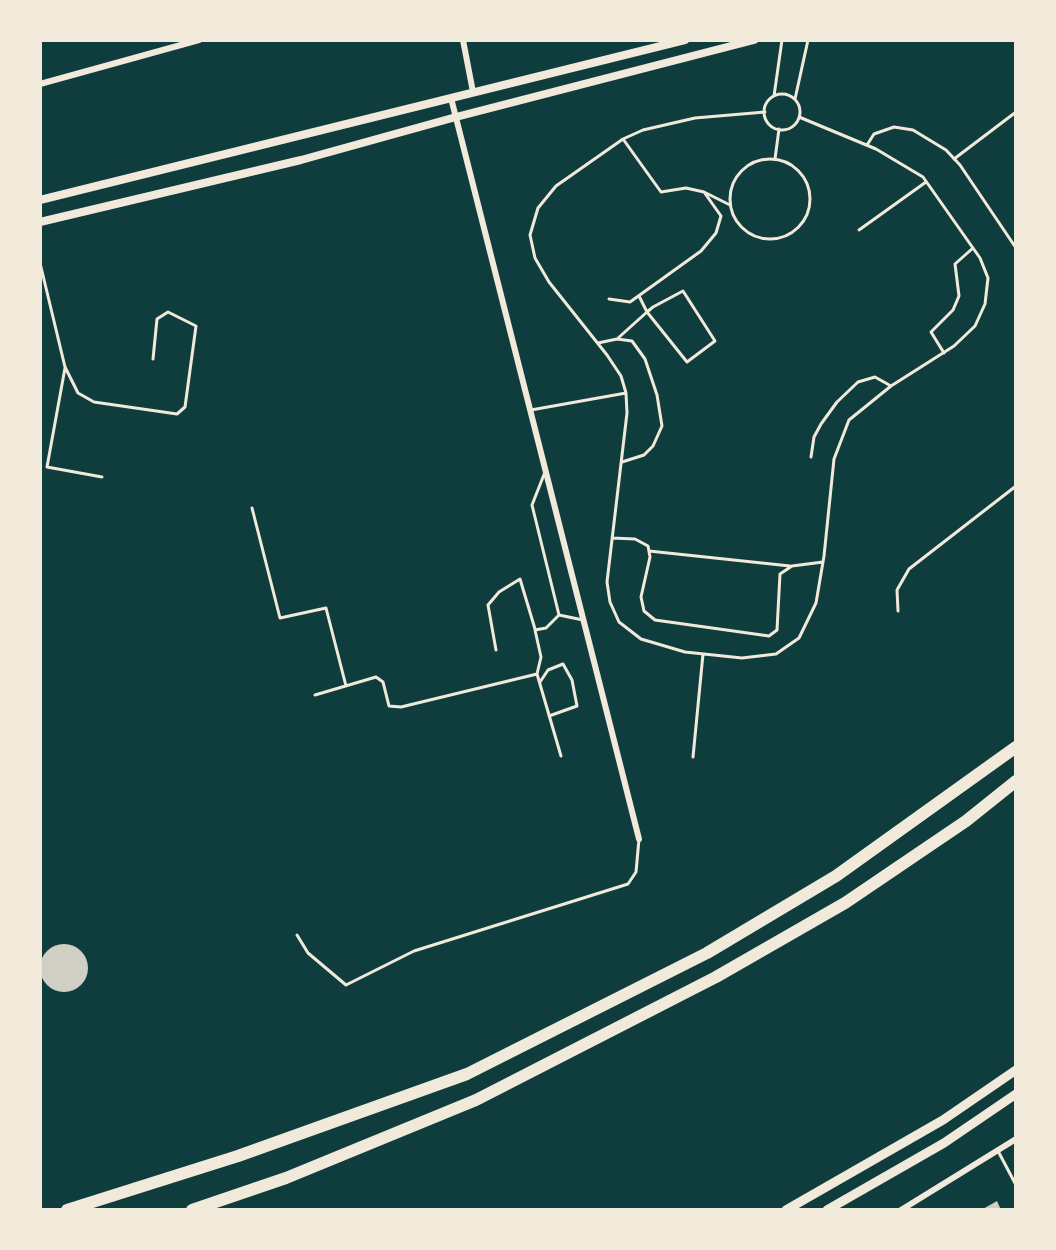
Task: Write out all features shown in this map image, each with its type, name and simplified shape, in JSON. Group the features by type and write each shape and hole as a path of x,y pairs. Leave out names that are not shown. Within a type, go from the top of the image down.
{"highway":[{"path":"67,1209 238,1156 466,1074 706,953 836,876 1016,747"},
{"path":"192,1209 286,1178 476,1100 716,977 845,903 966,821 1016,781"}],"main road":[{"path":"787,1209 943,1120 1016,1070"},
{"path":"827,1209 944,1143 1016,1094"}],"street":[{"path":"40,84 199,40"},
{"path":"463,40 473,92"},
{"path":"40,200 685,40"},
{"path":"40,222 301,160 456,117 754,40"},
{"path":"451,98 639,839"},
{"path":"901,1209 1016,1139"}],"lane":[{"path":"774,96 782,40"},
{"path":"795,99 782,94 774,96 766,104 765,112 770,124 780,129 790,128 799,117 800,109 795,99 808,40"},
{"path":"765,112 695,118 644,129 623,138 556,186 538,208 530,235 535,258 549,282 598,343 621,376 626,393 627,412 607,582 610,602 619,622 641,639 703,654 742,658 776,654 791,646 799,638 816,603 823,562 834,459 840,438 849,420 891,386 944,353 975,326 985,304 988,278 973,248 923,177 867,145 799,117"},
{"path":"954,159 1016,112"},
{"path":"867,145 874,134 894,127 913,130 946,150 1016,248"},
{"path":"775,159 780,129"},
{"path":"623,138 661,192 686,188 704,192 730,205"},
{"path":"775,159 797,169 806,180 810,194 809,208 804,221 795,231 782,238 768,240 754,237 738,224 730,205 733,184 745,167 757,160 775,159"},
{"path":"859,230 926,182"},
{"path":"609,299 630,302 701,251 716,233 721,216 704,192"},
{"path":"944,353 931,332 953,310 958,296 955,264 973,248"},
{"path":"40,263 42,283 65,367 78,393 94,402 177,414 185,407 196,326 168,312 157,319 153,359"},
{"path":"617,339 647,312 682,291 715,341 687,362 647,312 639,296"},
{"path":"598,343 617,339 632,341 645,359 657,395 662,426 653,446 644,455 621,463"},
{"path":"65,367 47,467 102,477"},
{"path":"811,457 814,437 821,424 837,402 858,382 875,377 891,386"},
{"path":"530,410 626,393"},
{"path":"545,470 532,505 559,615"},
{"path":"898,611 897,590 909,569 1016,486"},
{"path":"252,508 280,618 326,608 346,686"},
{"path":"612,538 635,539 648,546 650,557 641,597 644,611 655,620 769,636 777,630 780,574 792,566"},
{"path":"649,552 792,566 823,562"},
{"path":"496,650 488,605 499,592 520,579 541,657 537,674 561,756"},
{"path":"559,615 583,620"},
{"path":"535,630 546,628 559,615"},
{"path":"693,757 703,654"},
{"path":"540,682 548,670 563,664 572,680 577,706 549,716"},
{"path":"315,695 376,678 383,682 389,706 401,707 537,674"},
{"path":"297,935 308,952 346,986 414,951 628,884 636,872 639,839"},
{"path":"998,1151 1016,1185"}],"building":[{"path":"59,944 69,944 84,954 88,968 84,982 78,988 69,992 59,992 44,982 40,973 40,963 50,948"},
{"path":"997,1201 1001,1210 981,1210"}]}
